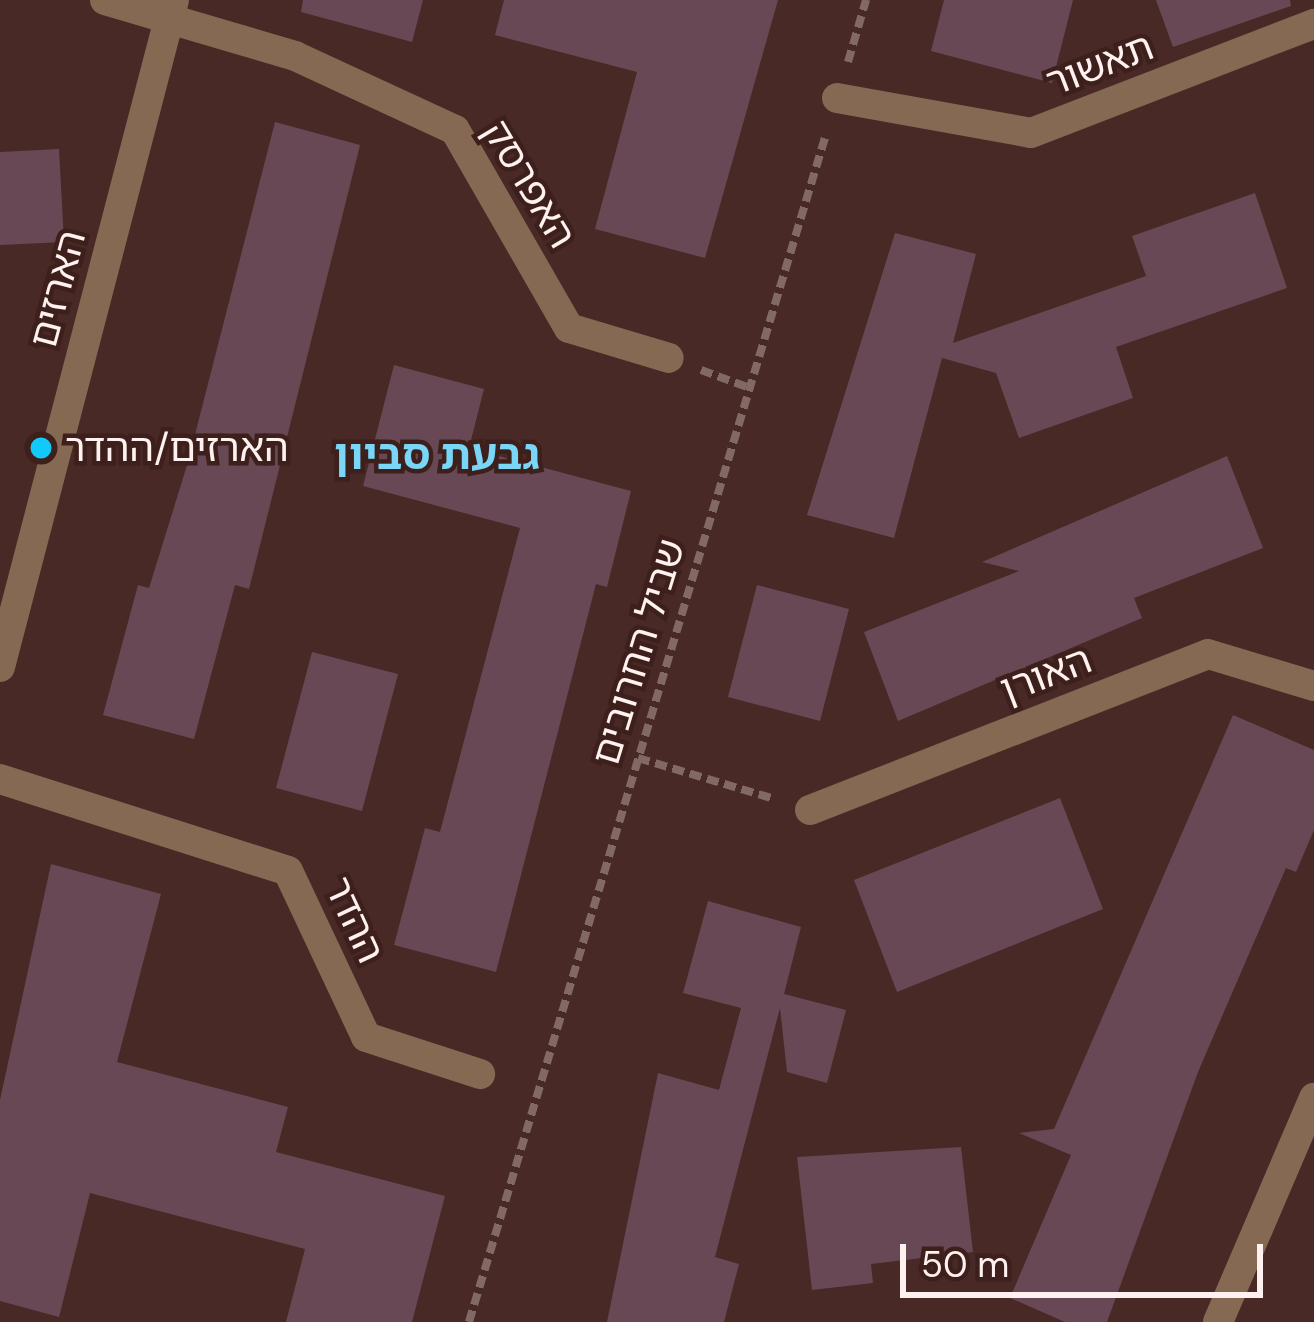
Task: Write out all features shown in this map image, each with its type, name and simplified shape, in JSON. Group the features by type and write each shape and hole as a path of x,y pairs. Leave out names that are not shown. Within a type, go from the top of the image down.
{"street":[{"name":"האפרסק","path":"105,0 171,9 295,56 455,130 568,328 669,358"},
{"name":"הארזים","path":"0,667 171,9"},
{"name":"תאשור","path":"837,98 1031,133 1314,24"},
{"name":"האורן","path":"810,810 1208,654 1314,686"},
{"name":"ההדר","path":"0,779 288,871 366,1037 480,1074"},
{"path":"1218,1322 1314,1098"}],"path":[{"name":"שביל החרובים","path":"469,1322 866,0"},
{"path":"638,758 810,810"}],"building":[{"path":"303,0 423,0 412,42 301,12"},
{"path":"504,0 778,0 705,258 595,229 637,72 495,35"},
{"path":"944,0 1073,0 1052,83 931,51"},
{"path":"1156,0 1290,0 1291,6 1173,47"},
{"path":"275,122 360,145 249,589 235,585 194,739 103,715 138,585 149,588 188,462"},
{"path":"59,149 64,242 0,245 0,152"},
{"path":"1255,193 1287,288 1116,347 1133,398 1019,438 996,373 942,358 894,538 807,515 895,233 976,254 953,343 1146,276 1132,236"},
{"path":"394,365 484,389 469,448 631,491 607,587 596,584 496,972 394,945 425,828 440,832 520,528 363,486"},
{"path":"1227,456 1263,548 1134,598 1142,618 898,721 864,632 1019,571 982,562"},
{"path":"757,585 849,609 820,721 728,697"},
{"path":"312,652 398,674 362,811 276,788"},
{"path":"1233,715 1314,750 1314,830 1296,872 1286,868 1198,1072 1107,1322 1065,1322 1010,1298 1071,1155 1019,1133 1054,1129"},
{"path":"1060,798 1103,909 897,992 854,880"},
{"path":"51,864 161,894 117,1062 288,1107 276,1152 445,1196 412,1322 286,1322 305,1249 90,1193 59,1317 0,1301 0,1100"},
{"path":"708,901 801,927 784,994 846,1010 827,1083 787,1072 780,1008 715,1257 739,1264 724,1322 607,1322 658,1073 719,1090 741,1008 683,993"},
{"path":"961,1147 973,1252 871,1264 873,1283 812,1290 797,1157"}],"place":[{"name":"הארזים/ההדר","path":"41,448"}],"district":[{"name":"גבעת סביון","path":"437,455"}]}
